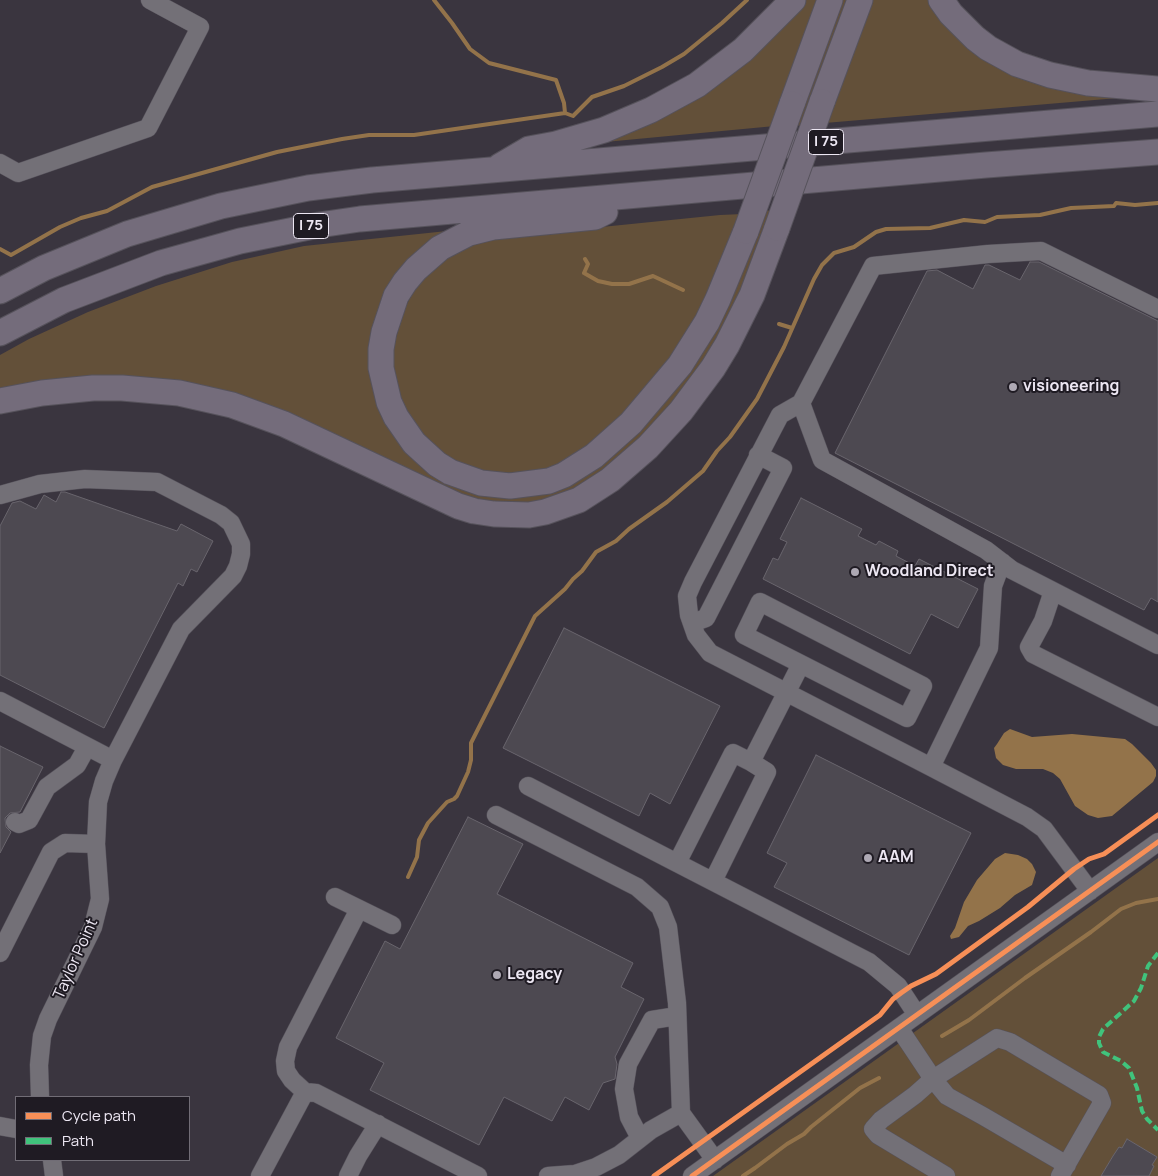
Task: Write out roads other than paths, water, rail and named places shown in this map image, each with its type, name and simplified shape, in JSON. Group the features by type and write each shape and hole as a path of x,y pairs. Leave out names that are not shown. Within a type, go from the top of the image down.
{"highway":[{"path":"494,170 529,149 556,144 604,130 629,120 697,85 743,50 793,0"},
{"path":"640,196 595,216 493,227 469,233 434,253 405,282 396,296 384,332 381,349 381,368 389,402 396,417 414,443 437,464 450,472 481,483 510,486 549,481 564,475 594,456 637,416 680,365 707,322 718,299 746,231 830,0"},
{"path":"0,401 42,393 93,388 122,388 179,393 232,405 284,424 458,506 474,511 503,515 529,515 545,512 579,500 610,480 648,447 681,411 713,368 727,345 752,295 860,0"},
{"path":"940,0 975,38 988,48 1017,64 1050,75 1088,83 1158,89"},
{"name":"I 75","path":"0,290 44,268 118,238 221,206 278,193 343,183 1158,114"},
{"name":"I 75","path":"0,333 64,300 161,263 240,240 360,219 1158,152"}],"street":[{"path":"0,164 18,173 148,128 200,27 150,0"},
{"path":"1090,891 1044,829 1027,817 710,653 696,635 689,615 687,596 692,582 780,415 801,403 873,266 988,254 1041,251 1158,309"},
{"path":"801,403 822,460 986,550 1012,570 1158,645"},
{"path":"692,623 706,618 783,468 758,455"},
{"name":"Taylor Point","path":"0,495 40,484 85,479 157,482 221,515 231,523 241,544 241,554 234,576 181,629 104,781 98,802 96,844 100,900 93,927 48,1019 42,1036 39,1065 40,1096"},
{"path":"931,768 989,648 992,586 1002,562"},
{"path":"1053,591 1043,622 1028,647 1033,654 1158,717"},
{"path":"760,602 923,686 907,718 801,664 744,635 760,602"},
{"path":"751,762 801,664"},
{"path":"0,701 113,760"},
{"path":"15,822 19,824 30,820 47,787 77,765 87,746"},
{"path":"677,863 733,753 767,772 713,881"},
{"path":"528,786 869,962 898,986 917,1015"},
{"path":"496,815 637,887 660,907 668,927 677,1016 681,1112 714,1160"},
{"path":"692,1176 1158,842"},
{"path":"0,953 51,852 65,843 96,844"},
{"path":"335,897 392,925"},
{"path":"359,909 288,1047 285,1061 286,1071 292,1080 305,1092 316,1093 478,1176"},
{"path":"640,1138 629,1117 624,1089 628,1064 652,1020 677,1016"},
{"path":"899,1028 933,1079 947,1096 983,1116 1063,1170 1102,1103 1099,1095 1010,1042 997,1038 933,1079 881,1120 873,1130 878,1135 946,1176"},
{"path":"260,1176 305,1092"},
{"path":"548,1176 575,1174 619,1156 640,1138 681,1112"},
{"path":"348,1176 378,1124"},
{"path":"0,1126 15,1130"},
{"path":"52,1161 54,1176"}],"waterway":[{"path":"434,0 470,49 489,63 556,80 564,103 565,113"},
{"path":"0,249 11,255 60,227 81,218 107,211 152,187 277,152 369,135 414,135 565,113 573,116 592,97 624,86 684,54 747,0"},
{"path":"408,877 417,857 419,840 428,823 447,802 457,796 468,772 471,760 471,743 535,616 565,589 596,552 616,541 629,529 667,502 703,471 757,399 784,347 814,279 822,265 834,253 854,247 876,232 886,229 930,228 964,220 985,222 997,217 1040,215 1071,208 1114,206 1116,203 1135,205 1158,203"},
{"path":"585,259 588,264 584,273 598,281 612,284 629,284 653,276 683,290"},
{"path":"779,324 792,328"},
{"path":"942,1036 969,1020 1121,909 1136,903 1158,899"},
{"path":"743,1176 804,1134 860,1088 879,1078"}],"place":[{"name":"visioneering","path":"1013,387"},
{"name":"Woodland Direct","path":"855,572"},
{"name":"AAM","path":"868,858"},
{"name":"Legacy","path":"497,975"}]}
